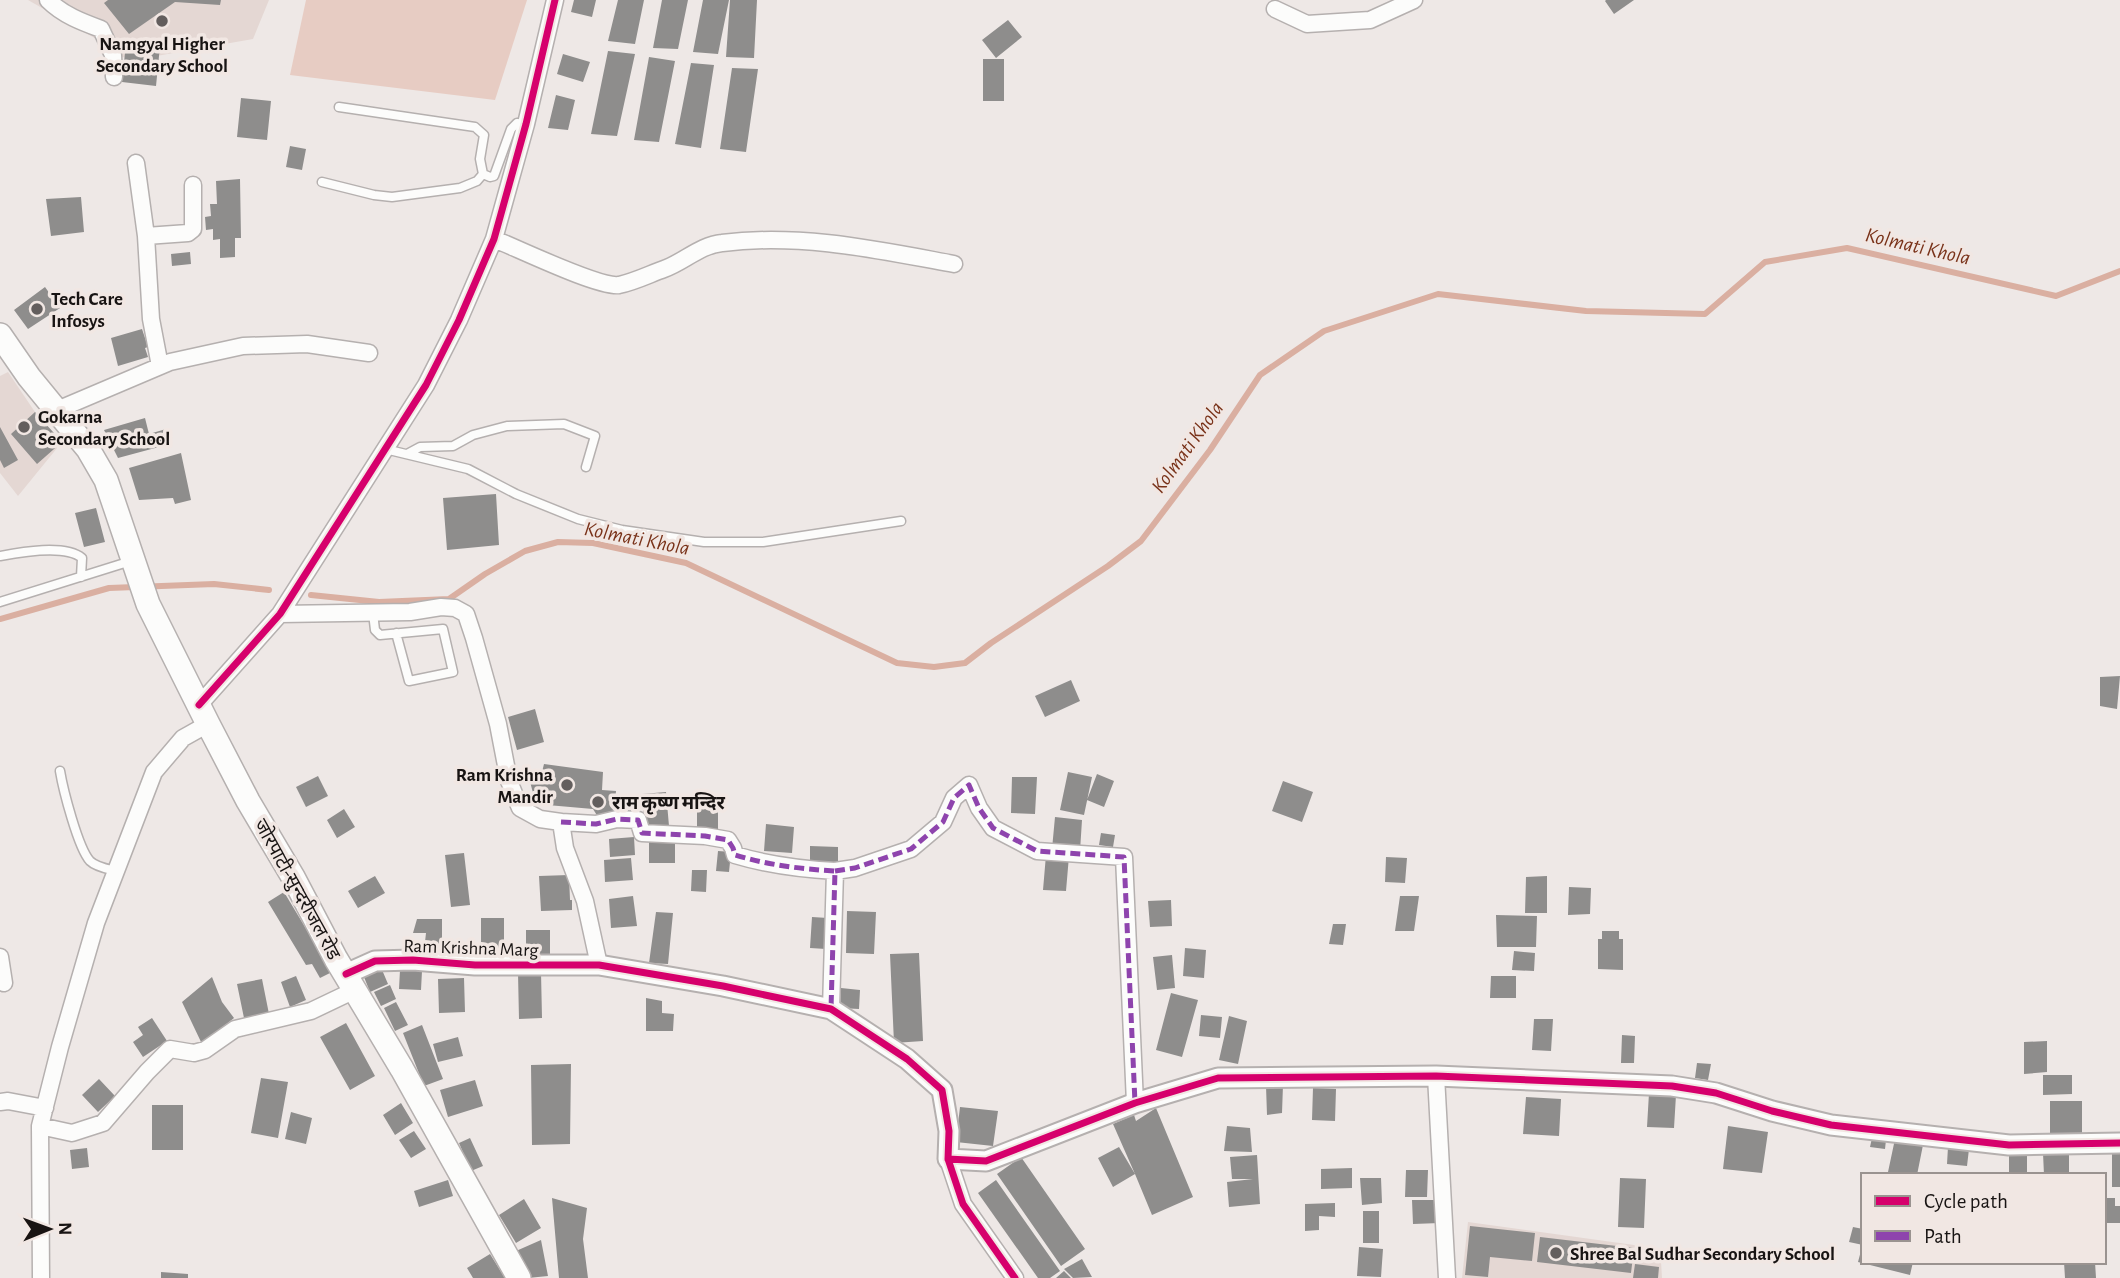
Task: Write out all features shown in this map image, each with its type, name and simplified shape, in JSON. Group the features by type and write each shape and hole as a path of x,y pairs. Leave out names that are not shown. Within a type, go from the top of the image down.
{"main road":[{"name":"जोरपाटी-सुन्दरीजल रोड","path":"0,335 29,377 88,449 106,480 148,604 248,801 519,1278"}],"street":[{"path":"48,0 78,20 101,29 113,55 114,78"},
{"path":"41,1278 40,1126 96,923 155,772 280,614 426,385 459,320 494,239 526,124 555,0"},
{"path":"1275,9 1307,24 1370,20 1414,0"},
{"path":"135,163 146,236 151,319 160,366"},
{"path":"146,236 188,233 193,229 193,184"},
{"path":"494,239 595,281 617,285 673,266 707,245 723,243 780,240 845,244 954,264"},
{"path":"57,410 170,362 243,345 307,344 369,353"},
{"path":"280,614 410,612 441,607 455,608 466,614 498,724 509,781 520,807 540,819 596,824 638,820 642,833 705,836 728,840 735,855 758,862 779,867 835,871 855,868 911,849 943,822 954,798 969,785 979,808 993,828 1037,851 1124,857 1135,1103"},
{"path":"561,822 565,848 585,901 599,965"},
{"path":"835,871 831,1009 907,1059 942,1090 949,1130 948,1159 963,1204 1015,1278"},
{"path":"0,957 4,983"},
{"name":"Ram Krishna Marg","path":"350,982 375,961 413,960 475,965 599,965 723,986 831,1009"},
{"path":"40,1126 72,1133 103,1123 170,1049 194,1053 205,1050 235,1030 311,1011 350,982"},
{"path":"948,1159 986,1161 1135,1103 1219,1078 1436,1076 1672,1086 1716,1093 1772,1111 1831,1125 2009,1145 2120,1143"},
{"path":"1436,1076 1447,1278"},
{"path":"0,1102 45,1108"}],"lane":[{"path":"339,107 475,127 484,135 480,159 483,174"},
{"path":"483,174 494,176 511,129 517,123 526,124"},
{"path":"322,182 392,197 460,188 477,181 483,174"},
{"path":"407,454 420,447 453,446 473,435 506,426 564,424 595,436 586,467"},
{"path":"385,449 468,468 516,494 578,519 622,530 704,542 763,542 901,521"},
{"path":"0,556 44,551 76,553 82,558 81,577"},
{"path":"0,602 81,577 135,565"},
{"path":"373,613 375,630 380,635 396,633 443,629 453,671 410,681 396,633"},
{"path":"60,771 64,795 84,852 91,861 116,871"}],"shaded area":[{"name":"Namgyal Higher Secondary School","path":"28,0 269,0 253,39 145,58 115,57 98,40"},
{"path":"306,0 527,0 495,100 290,75"},
{"name":"Gokarna Secondary School","path":"8,372 35,412 62,442 18,496 0,473 0,376"},
{"name":"Shree Bal Sudhar Secondary School","path":"1468,1222 1634,1245 1661,1261 1662,1278 1462,1278"}],"building":[{"path":"108,0 221,0 220,5 175,2 129,34 104,3"},
{"path":"574,0 596,0 592,17 571,12"},
{"path":"618,0 644,0 635,44 608,41"},
{"path":"662,0 688,0 678,49 653,48"},
{"path":"703,0 729,0 718,54 693,52"},
{"path":"730,0 757,0 754,58 726,57"},
{"path":"1606,0 1634,0 1614,14"},
{"path":"1008,20 1022,37 996,58 982,40"},
{"path":"126,43 160,46 156,86 122,82"},
{"path":"608,51 635,54 617,136 591,134"},
{"path":"563,54 590,62 583,82 557,74"},
{"path":"649,57 675,61 659,142 634,140"},
{"path":"983,59 1004,59 1004,101 983,101"},
{"path":"691,63 714,65 701,148 675,144"},
{"path":"732,68 758,69 746,152 720,149"},
{"path":"556,95 575,100 568,130 548,128"},
{"path":"241,98 271,101 267,140 237,137"},
{"path":"290,146 306,149 302,170 286,167"},
{"path":"240,179 241,238 235,238 235,257 220,258 220,239 213,240 213,229 206,230 205,217 211,216 210,204 217,204 216,181"},
{"path":"81,197 84,232 51,236 46,199"},
{"path":"190,252 191,264 172,266 171,254"},
{"name":"Tech Care Infosys","path":"45,287 60,308 28,329 14,310"},
{"path":"142,329 148,357 118,366 111,338"},
{"path":"35,412 62,442 37,464 11,434"},
{"path":"145,418 149,434 166,429 170,444 118,458 104,430"},
{"path":"0,427 18,460 4,468 0,460"},
{"path":"181,453 191,500 175,504 173,498 139,500 129,468"},
{"path":"496,494 499,545 447,550 443,498"},
{"path":"96,508 105,542 84,547 75,513"},
{"path":"2120,676 2117,709 2100,706 2100,677"},
{"path":"1071,680 1080,701 1045,717 1035,696"},
{"path":"535,709 544,742 517,750 508,717"},
{"name":"Ram Krishna Mandir","path":"544,764 603,772 602,790 616,791 614,815 598,817 593,809 536,804 529,778 540,780"},
{"path":"1068,772 1092,777 1084,815 1060,810"},
{"path":"1097,774 1114,781 1104,807 1087,800"},
{"path":"318,776 328,796 306,807 296,787"},
{"path":"1012,777 1037,777 1035,814 1011,813"},
{"path":"1283,781 1313,792 1302,822 1272,811"},
{"path":"666,792 669,826 645,829 642,794"},
{"path":"697,806 718,806 718,831 697,831"},
{"path":"344,809 355,827 337,838 327,820"},
{"path":"1055,817 1082,820 1080,851 1052,849"},
{"path":"766,824 794,827 792,853 764,851"},
{"path":"1101,833 1115,835 1113,847 1099,845"},
{"path":"634,837 635,855 610,857 609,839"},
{"path":"649,837 675,837 675,863 649,863"},
{"path":"810,846 838,847 838,867 810,866"},
{"path":"718,851 731,852 729,872 716,871"},
{"path":"464,853 470,905 451,907 445,855"},
{"path":"1046,855 1069,856 1066,891 1043,890"},
{"path":"1386,857 1407,858 1405,883 1385,882"},
{"path":"631,858 633,880 605,882 604,860"},
{"path":"692,870 707,870 706,892 691,891"},
{"path":"569,875 572,910 541,911 539,876"},
{"path":"375,876 385,893 358,908 348,891"},
{"path":"1547,876 1547,913 1525,913 1526,877"},
{"path":"1569,887 1591,888 1590,914 1568,915"},
{"path":"284,892 332,972 320,978 312,964 306,965 268,902"},
{"path":"633,896 637,926 611,928 609,899"},
{"path":"1400,896 1419,896 1414,931 1395,931"},
{"path":"1171,900 1172,926 1150,927 1148,901"},
{"path":"847,911 876,912 874,954 846,953"},
{"path":"656,912 673,913 668,964 649,963"},
{"path":"1496,915 1537,916 1536,947 1497,947"},
{"path":"812,917 828,918 826,949 810,948"},
{"path":"481,918 504,918 504,954 481,954"},
{"path":"417,919 442,919 442,949 424,951 426,933 413,933"},
{"path":"1333,924 1346,924 1343,945 1329,944"},
{"path":"526,930 550,930 550,960 526,960"},
{"path":"1602,931 1619,931 1619,939 1623,939 1623,970 1598,969 1598,939 1602,939"},
{"path":"1185,948 1206,950 1204,978 1183,976"},
{"path":"1514,951 1535,953 1534,971 1512,970"},
{"path":"919,953 923,1041 894,1043 890,954"},
{"path":"1172,955 1175,988 1157,990 1153,957"},
{"path":"380,965 388,984 370,992 362,972"},
{"path":"400,970 422,971 421,990 399,989"},
{"path":"541,972 542,1018 519,1019 518,973"},
{"path":"296,976 306,1000 290,1007 281,982"},
{"path":"1491,976 1516,976 1516,998 1490,998"},
{"path":"212,977 222,1002 234,1018 202,1044 182,1002"},
{"path":"464,978 465,1012 439,1013 438,979"},
{"path":"262,979 269,1014 244,1018 237,984"},
{"path":"390,985 396,999 381,1006 374,992"},
{"path":"841,988 860,990 859,1009 840,1008"},
{"path":"1171,993 1198,1000 1182,1057 1156,1050"},
{"path":"646,998 662,1001 662,1013 674,1014 673,1031 646,1031"},
{"path":"396,1002 408,1025 395,1031 384,1008"},
{"path":"1201,1015 1222,1017 1220,1038 1199,1036"},
{"path":"1229,1016 1247,1021 1238,1064 1219,1060"},
{"path":"152,1018 167,1041 143,1057 133,1042 143,1035 138,1027"},
{"path":"1534,1019 1553,1019 1551,1051 1532,1050"},
{"path":"346,1023 375,1076 350,1090 320,1037"},
{"path":"422,1025 443,1079 424,1086 403,1033"},
{"path":"1622,1035 1635,1036 1634,1063 1621,1063"},
{"path":"458,1037 463,1056 438,1062 433,1044"},
{"path":"2047,1041 2047,1072 2024,1074 2024,1042"},
{"path":"1697,1063 1711,1064 1708,1080 1695,1078"},
{"path":"571,1064 570,1144 532,1145 531,1065"},
{"path":"2043,1075 2072,1075 2072,1094 2043,1095"},
{"path":"261,1078 288,1082 278,1138 251,1133"},
{"path":"99,1079 115,1096 98,1112 82,1095"},
{"path":"475,1080 483,1106 448,1117 440,1090"},
{"path":"1283,1085 1282,1113 1267,1115 1266,1086"},
{"path":"1313,1088 1336,1089 1335,1121 1312,1120"},
{"path":"1649,1093 1676,1095 1674,1128 1647,1127"},
{"path":"1526,1097 1561,1099 1559,1136 1523,1134"},
{"path":"2050,1101 2082,1101 2082,1135 2050,1134"},
{"path":"401,1103 413,1123 395,1135 383,1115"},
{"path":"152,1105 183,1105 183,1150 152,1150"},
{"path":"960,1107 998,1111 993,1146 956,1142"},
{"path":"1156,1108 1193,1197 1152,1215 1113,1124 1134,1115 1136,1121"},
{"path":"291,1112 312,1118 306,1144 285,1139"},
{"path":"1227,1126 1250,1128 1252,1152 1224,1151"},
{"path":"1728,1126 1768,1132 1762,1173 1723,1169"},
{"path":"414,1131 426,1149 411,1158 399,1140"},
{"path":"470,1138 483,1166 471,1171 459,1143"},
{"path":"1872,1138 1886,1140 1885,1149 1870,1147"},
{"path":"1895,1139 1923,1145 1917,1173 1888,1172"},
{"path":"1119,1147 1135,1174 1113,1187 1098,1158"},
{"path":"1948,1147 1969,1149 1967,1166 1947,1164"},
{"path":"87,1148 89,1167 72,1169 70,1150"},
{"path":"2027,1152 2027,1172 2041,1173 2009,1173 2009,1153"},
{"path":"2069,1152 2069,1173 2044,1173 2043,1153"},
{"path":"2112,1152 2120,1152 2120,1187 2112,1187"},
{"path":"1257,1155 1260,1204 1229,1207 1227,1182 1253,1179 1232,1179 1230,1157"},
{"path":"1021,1157 1085,1249 1061,1266 997,1174"},
{"path":"1352,1168 1352,1188 1321,1189 1321,1169"},
{"path":"1406,1170 1428,1170 1427,1197 1405,1197"},
{"path":"1360,1178 1381,1178 1382,1203 1362,1205"},
{"path":"1620,1178 1646,1179 1644,1228 1618,1227"},
{"path":"448,1180 453,1196 419,1207 414,1191"},
{"path":"996,1180 1060,1271 1050,1278 1038,1278 978,1193"},
{"path":"552,1198 587,1208 583,1239 588,1278 559,1278"},
{"path":"2106,1198 2115,1198 2115,1206 2120,1206 2120,1223 2106,1223"},
{"path":"524,1199 541,1228 516,1243 499,1215"},
{"path":"1412,1200 1439,1200 1440,1223 1413,1224"},
{"path":"1335,1203 1335,1217 1319,1216 1319,1230 1305,1231 1305,1204"},
{"path":"1363,1211 1379,1211 1379,1243 1363,1243"},
{"path":"1470,1226 1535,1233 1532,1261 1490,1257 1488,1277 1465,1275"},
{"path":"1853,1227 1861,1229 1861,1245 1849,1242"},
{"path":"1540,1237 1634,1248 1631,1273 1537,1262"},
{"path":"541,1240 548,1276 528,1278 516,1251"},
{"path":"1359,1247 1383,1249 1381,1277 1357,1276"},
{"path":"490,1254 505,1278 473,1278 467,1268"},
{"path":"1082,1259 1092,1277 1073,1278 1064,1269"},
{"path":"1635,1264 1659,1267 1658,1278 1633,1278"},
{"path":"1866,1264 1913,1264 1910,1275"},
{"path":"2064,1264 2095,1264 2096,1278 2065,1278"},
{"path":"1064,1271 1071,1278 1056,1278"},
{"path":"161,1272 188,1274 188,1278 161,1278"}],"waterway":[{"name":"Kolmati Khola","path":"311,595 379,602 449,599 525,551 558,542 593,543 686,563 897,663 934,667 965,663 1141,541 1210,450 1260,375 1324,331 1438,294 1586,311 1705,314 1765,262 1847,248 2056,296 2120,271"},
{"name":"Kolmati Khola","path":"0,619 109,588 214,584 269,590"}],"marked path":[{"path":"835,871 855,868 911,849 943,822 954,798 969,785 979,808 993,828 1037,851 1124,857 1135,1103"},
{"path":"561,822 596,824 617,819 638,820 642,833 705,836 728,840 735,855 784,866 835,871 831,1009"}],"cycle path":[{"path":"199,705 280,614 426,385 459,320 494,239 526,124 555,0"},
{"path":"346,974 375,961 413,960 475,965 599,965 723,986 831,1009 907,1059 942,1090 949,1131 948,1159 963,1204 1015,1278"},
{"path":"948,1159 986,1161 1135,1103 1218,1078 1436,1076 1672,1086 1716,1093 1772,1111 1831,1125 2009,1145 2120,1143"}],"place":[{"name":"Namgyal Higher Secondary School","path":"162,21"},
{"name":"Tech Care Infosys","path":"37,309"},
{"name":"Gokarna Secondary School","path":"24,427"},
{"name":"Ram Krishna Mandir","path":"567,785"},
{"name":"राम कृष्ण मन्दिर","path":"598,802"},
{"name":"Shree Bal Sudhar Secondary School","path":"1556,1253"}]}
